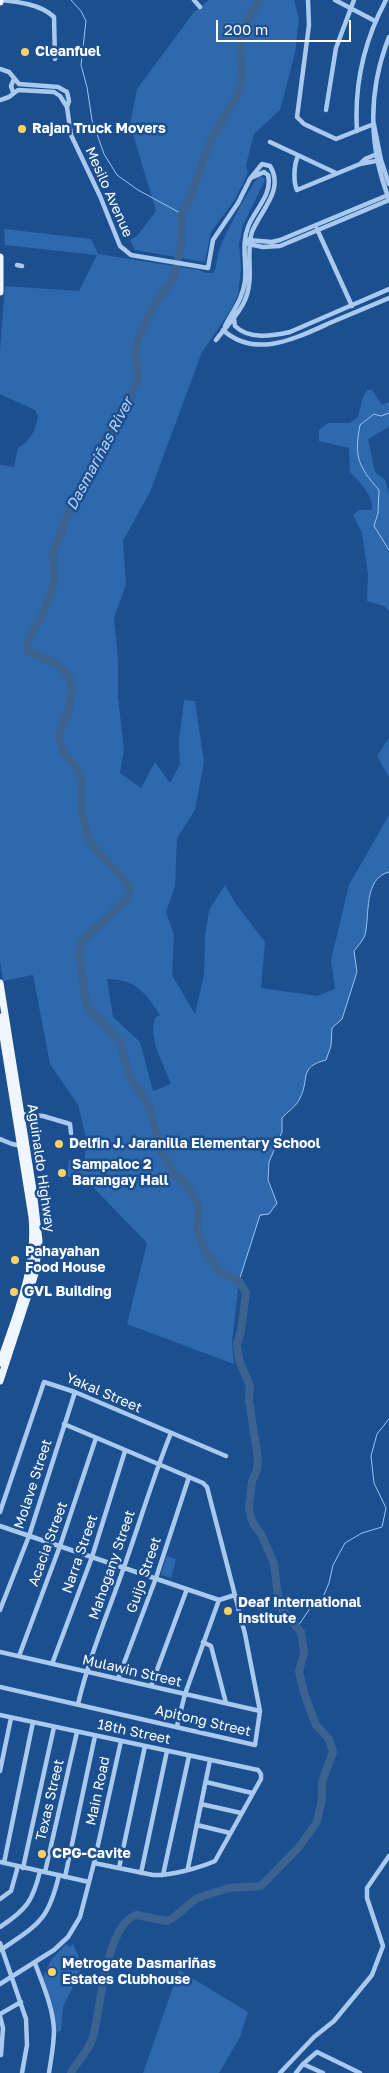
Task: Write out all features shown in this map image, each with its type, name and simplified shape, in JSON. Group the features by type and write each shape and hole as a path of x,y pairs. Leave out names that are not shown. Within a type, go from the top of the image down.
{"main road":[{"path":"0,257 0,292"},
{"name":"Aguinaldo Highway","path":"0,983 4,1039"},
{"name":"Aguinaldo Highway","path":"0,1017 38,1228 38,1256 35,1274 0,1381"},
{"name":"Aguinaldo Highway","path":"0,1362 29,1274 33,1255 32,1223 23,1146"}],"street":[{"path":"0,0 44,9 54,17 55,59"},
{"path":"194,0 200,7"},
{"path":"308,0 309,24 297,117 310,128 336,139 374,124"},
{"path":"334,0 375,21"},
{"path":"326,110 336,48 354,0"},
{"path":"357,131 356,102 360,69 375,21 386,0"},
{"path":"389,37 377,84 372,132 389,197"},
{"name":"Mesilo Avenue","path":"0,69 9,72 20,84 58,94 67,107"},
{"path":"13,92 11,86 14,79"},
{"name":"Mesilo Avenue","path":"0,100 9,97 13,92 28,87 63,88 67,92 71,135 100,196 120,246 126,253 209,267 213,240 238,203 250,179 259,166 265,163 272,170 275,182 271,197 248,242 243,289 237,306 224,330"},
{"path":"270,142 336,173"},
{"path":"360,164 365,159 378,153"},
{"path":"298,156 296,160 295,184 297,190 360,164 379,160"},
{"path":"379,160 389,184"},
{"name":"Mesilo Avenue","path":"216,340 234,319 248,290 250,270 247,229 263,201 269,181 268,175 264,172 250,179"},
{"path":"248,242 272,242 389,197"},
{"path":"248,242 263,247 280,246 389,197"},
{"path":"316,225 354,312"},
{"path":"234,319 233,324 240,330 258,335 290,332 389,289"},
{"path":"224,330 236,339 256,344 277,344 296,338 389,298"},
{"path":"236,339 240,330"},
{"path":"18,1115 43,1116 70,1124 71,1133"},
{"path":"0,1139 23,1146"},
{"name":"Yakal Street","path":"0,1512 42,1384 47,1381 226,1456"},
{"name":"Molave Street","path":"0,1610 29,1536 75,1392"},
{"name":"Apitong Street","path":"0,1687 255,1744 260,1711 235,1595 207,1487 203,1483 64,1424"},
{"name":"Mahogany Street","path":"78,1704 86,1671 124,1568 158,1464 171,1433"},
{"name":"Acacia Street","path":"19,1656 60,1546 96,1438"},
{"name":"Narra Street","path":"52,1664 92,1557 125,1451"},
{"name":"Guijo Street","path":"118,1679 156,1578 189,1478"},
{"path":"0,1526 219,1600 235,1595"},
{"path":"151,1686 188,1589"},
{"path":"177,1726 185,1694 219,1600"},
{"path":"203,1642 211,1646 226,1704"},
{"name":"Mulawin Street","path":"0,1652 260,1711"},
{"name":"18th Street","path":"0,1715 258,1770 261,1774 261,1779 252,1793"},
{"path":"0,1771 11,1718"},
{"path":"33,1722 2,1863 89,1882"},
{"path":"0,1899 11,1891 20,1867 54,1727"},
{"name":"Texas Street","path":"0,1927 19,1914 29,1904 43,1872 77,1732"},
{"path":"65,1877 95,1736"},
{"name":"Main Road","path":"0,1984 54,1950 73,1930 83,1908 120,1741"},
{"path":"119,1868 145,1746"},
{"path":"141,1873 167,1751"},
{"path":"163,1876 189,1756"},
{"path":"188,1868 210,1760"},
{"path":"94,1863 163,1876 214,1861 252,1793 206,1782"},
{"path":"201,1804 241,1813"},
{"path":"197,1825 230,1833"},
{"path":"280,2073 334,2020 372,1975 383,1946 367,1898 367,1888 389,1856"},
{"path":"1,1950 31,1929 44,1917 53,1901 59,1876"},
{"path":"0,1943 21,2002 27,2028 26,2054 22,2073"},
{"path":"35,1963 46,1991 53,2017 54,2041 49,2073"},
{"path":"1,2055 3,2028 0,2015 21,2002"},
{"path":"296,2073 317,2052 360,2073"},
{"path":"303,2064 323,2073"}],"shaded area":[{"path":"208,0 294,0 299,18 295,53 280,110 254,134 246,165 248,173 234,201 211,232 205,262 135,250 130,240 137,236 156,211 130,124 137,89 194,12"},
{"path":"260,176 265,179 243,225 239,244 241,269 238,295 231,310 202,352 150,492 123,541 126,584 114,618 118,660 118,697 124,750 120,773 141,788 155,762 170,783 180,764 179,741 184,700 195,701 204,762 195,810 177,838 175,886 166,912 174,935 172,975 195,1014 204,975 205,936 209,910 225,885 236,904 265,942 261,988 317,996 335,989 331,960 349,885 389,815 389,872 381,876 371,889 365,935 354,951 357,972 342,1019 332,1028 331,1046 326,1060 317,1063 308,1070 299,1101 282,1118 282,1132 269,1162 268,1180 277,1203 269,1214 260,1216 239,1281 232,1343 234,1364 127,1324 147,1243 87,1181 67,1176 69,1160 84,1162 87,1142 78,1105 50,1064 33,975 3,981 0,961 0,465 14,467 18,448 31,435 38,417 35,410 0,394 0,352 5,286 79,291 97,255 5,245 4,229 91,239 98,254 213,273 226,235","holes":["107,979 117,980 139,989 150,1000 160,1015 155,1018 153,1027 155,1043 171,1084 153,1091 140,1042 113,1017"]},
{"path":"367,390 372,390 382,405 389,402 389,427 368,439 375,472 385,480 389,494 389,611 384,606 367,601 368,575 362,533 353,515 359,510 372,510 371,499 350,472 349,448 319,441 319,430 328,423 350,423 358,417 363,397"},
{"path":"389,738 389,777 377,756"},
{"path":"167,1556 176,1559 171,1578 161,1575"},
{"path":"66,1944 70,1947 73,1944 83,1966 63,2007 61,2031 57,2032 52,2002 43,1977 51,1960"},
{"path":"179,1970 248,2012 240,2037 219,2073 143,2073"}],"waterway":[{"path":"71,0 81,11 86,21 81,65 87,87 92,120 104,154 117,175 138,190 182,214"},
{"name":"Dasmariñas River","path":"71,2073 91,2042 111,1951 117,1935 126,1922 136,1915 167,1921 197,1898 229,1888 261,1886 299,1847 317,1822 322,1799 322,1782 333,1752 329,1739 316,1725 304,1693 299,1671 304,1653 301,1632 281,1608 274,1563 261,1534 251,1518 249,1507 252,1481 257,1470 258,1460 249,1400 250,1386 239,1360 237,1344 241,1331 246,1293 239,1281 220,1272 205,1251 197,1229 199,1205 184,1181 174,1174 160,1149 149,1105 130,1078 120,1042 86,1005 79,951 82,941 127,899 130,889 124,879 89,840 83,818 81,799 82,779 63,752 59,739 61,728 68,713 72,691 69,676 57,664 30,652 27,648 29,638 40,620 52,590 54,583 53,553 71,507 105,440 123,417 138,378 135,352 139,337 154,305 172,281 181,248 182,214 192,193 209,144 240,90 242,69 240,49 243,27 260,0"},
{"path":"389,413 381,416 374,414 360,425 357,445 359,461 366,474 379,490 378,513 374,526 389,550"},
{"path":"239,1281 260,1215 269,1214 277,1203 268,1180 269,1162 282,1132 282,1118 299,1101 308,1070 317,1063 326,1060 331,1046 332,1028 342,1019 357,972 354,951 365,935 371,890 375,882 389,872"},
{"path":"298,1626 313,1604 323,1597 329,1583 333,1565 345,1543 362,1533 382,1527 386,1508 374,1483 371,1456 377,1434 389,1419"}],"place":[{"name":"Cleanfuel","path":"25,52"},
{"name":"Rajan Truck Movers","path":"22,129"},
{"name":"Delfin J. Jaranilla Elementary School","path":"59,1144"},
{"name":"Sampaloc 2 Barangay Hall","path":"62,1173"},
{"name":"Pahayahan Food House","path":"15,1260"},
{"name":"GVL Building","path":"14,1292"},
{"name":"Deaf International Institute","path":"228,1611"},
{"name":"CPG-Cavite","path":"42,1854"},
{"name":"Metrogate Dasmariñas Estates Clubhouse","path":"52,1972"}]}
